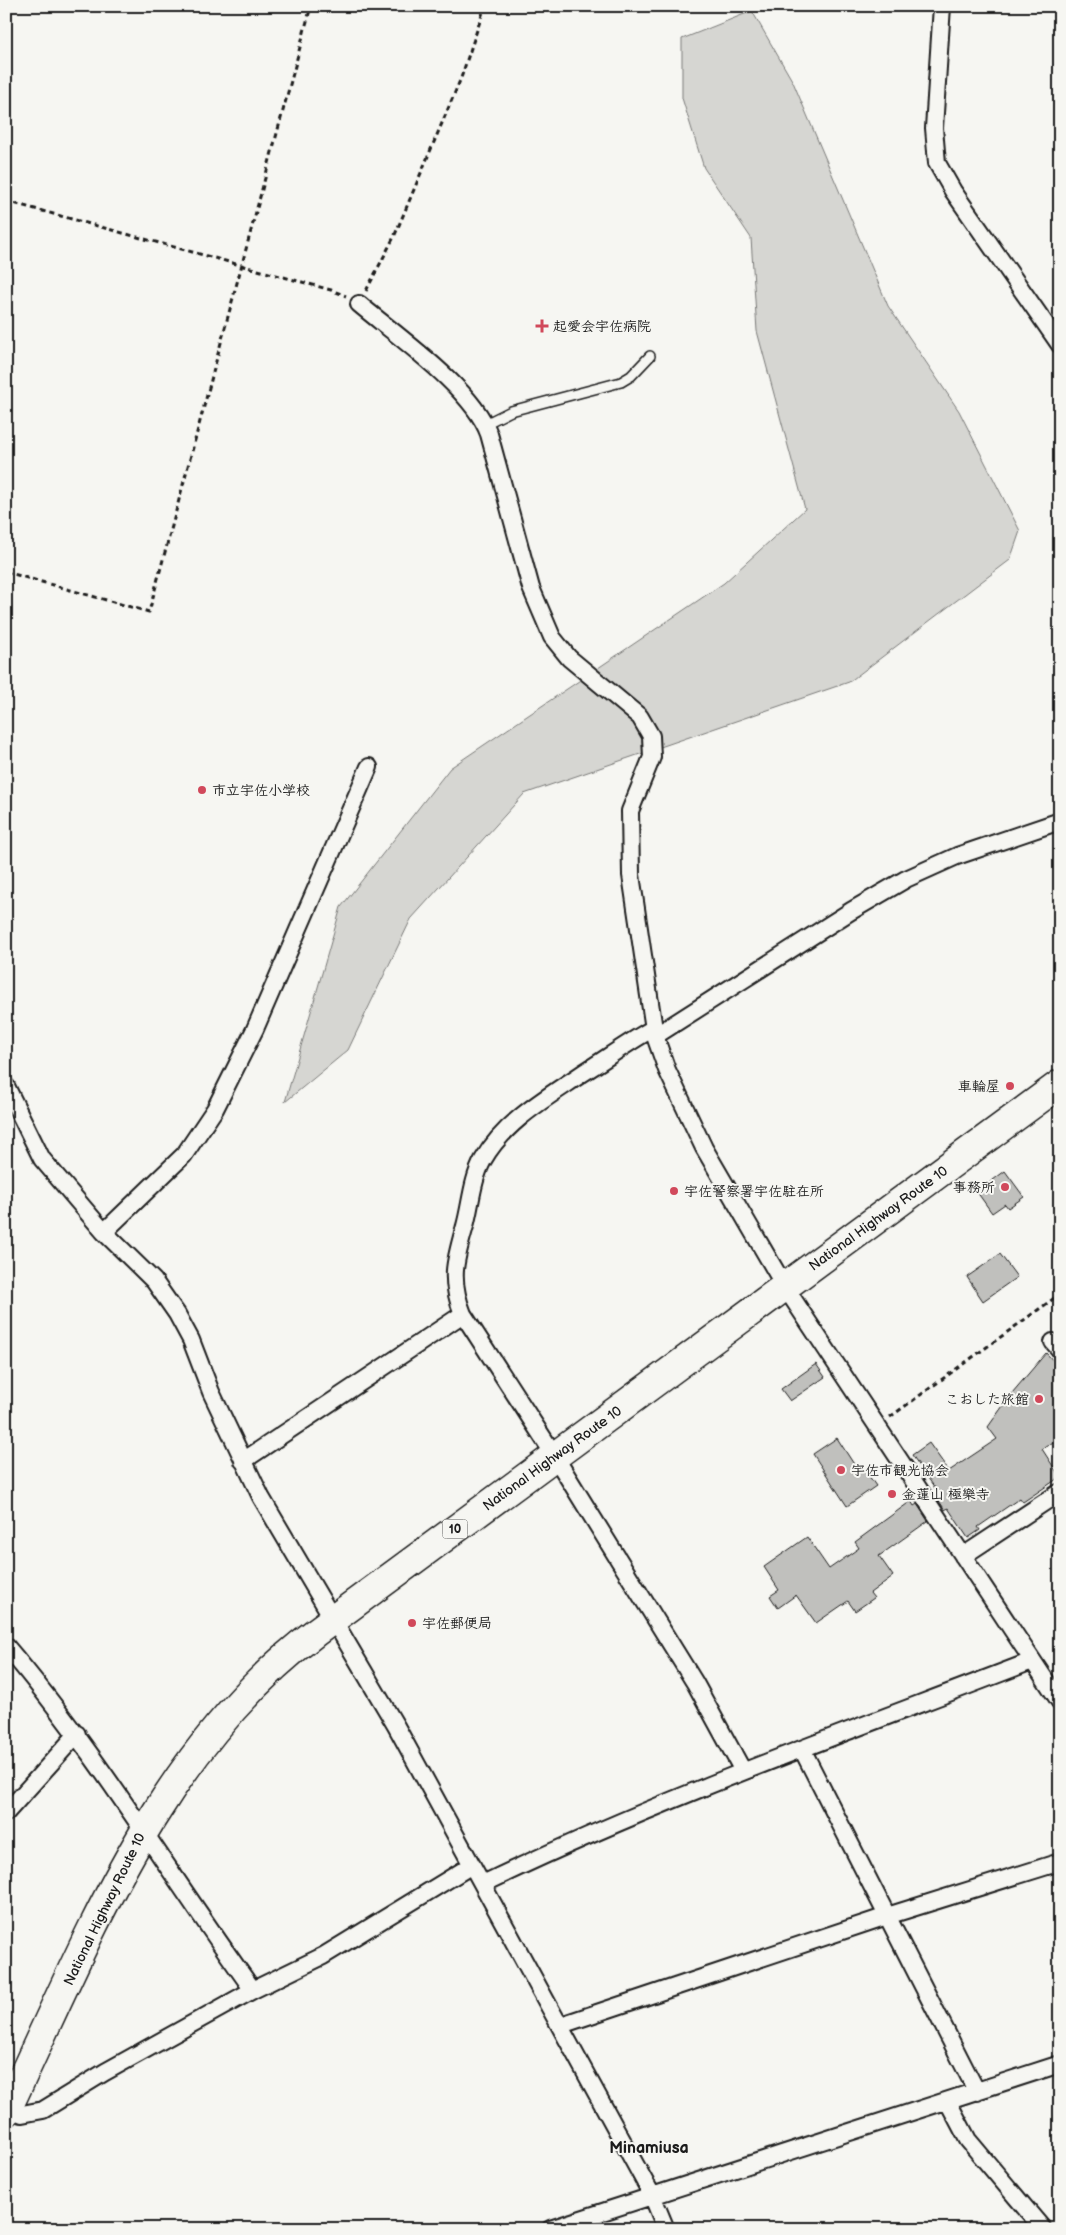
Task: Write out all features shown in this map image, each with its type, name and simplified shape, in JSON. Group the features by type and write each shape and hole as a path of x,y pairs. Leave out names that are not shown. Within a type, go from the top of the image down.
{"highway":[{"name":"National Highway Route 10","path":"7,2110 119,1874 144,1829 177,1777 237,1705 304,1642 333,1619 1060,1084"}],"street":[{"path":"942,6 934,128 937,162 953,192 1060,346"},
{"path":"359,304 454,384 485,424 531,588 552,637 569,658 640,717 651,736 652,757 633,800 629,819 631,875 655,1032 667,1070 704,1148 785,1287 1060,1702"},
{"path":"104,1232 184,1155 215,1109 255,1029 369,767"},
{"path":"743,1771 695,1683 555,1456 463,1314 456,1296 453,1279 455,1261 475,1179 483,1160 498,1138 535,1105 851,911 906,879 957,856 1060,821"},
{"path":"6,1086 42,1159 104,1232 154,1281 178,1314 192,1340 210,1392 243,1461 292,1552 396,1726 561,2025 652,2195 666,2229"},
{"path":"243,1461 463,1314"},
{"path":"963,1556 1060,1492"},
{"path":"6,1646 77,1734 144,1829 203,1920 253,1990"},
{"path":"483,1884 593,1832 743,1771 1032,1661"},
{"path":"6,1813 77,1734"},
{"path":"802,1750 976,2092"},
{"path":"561,2025 887,1916 1060,1862"},
{"path":"7,2110 22,2114 43,2110 105,2072 253,1990 323,1956 472,1865"},
{"path":"550,2229 948,2102 1060,2064"},
{"path":"948,2102 968,2140 1043,2229"}],"lane":[{"path":"485,424 511,411 622,382 631,376 650,356"}],"path":[{"path":"6,572 149,612 311,6"},
{"path":"6,201 331,290 359,304 394,237 461,78 485,6"},
{"path":"877,1426 1060,1294"}],"shaded area":[{"path":"752,11 793,82 888,306 959,411 1020,531 1010,560 849,682 524,794 411,919 348,1050 285,1102 341,907 450,768 724,583 805,509 757,331 751,238 704,168 682,98 682,39"}],"building":[{"name":"事務所","path":"1005,1171 1024,1197 1008,1208 1005,1204 992,1213 977,1192"},
{"path":"1000,1254 1017,1277 983,1301 967,1277"},
{"path":"1046,1353 1060,1368 1060,1438 1042,1449 1060,1477 1023,1502 1020,1498 978,1527 980,1530 968,1538 948,1508 945,1510 934,1493 937,1491 912,1455 929,1443 949,1471 997,1439 988,1427 1012,1393"},
{"path":"816,1364 825,1377 790,1401 781,1389"},
{"name":"宇佐市観光協会","path":"837,1438 859,1472 864,1469 876,1486 847,1506 813,1454"},
{"path":"911,1501 914,1506 917,1504 928,1521 879,1556 893,1576 870,1593 874,1598 855,1611 848,1601 816,1623 796,1595 778,1608 770,1596 779,1590 764,1567 807,1537 829,1569 859,1548 855,1542"}],"place":[{"name":"起愛会宇佐病院","path":"542,326"},
{"name":"市立宇佐小学校","path":"202,790"},
{"name":"車輪屋","path":"1010,1086"},
{"name":"事務所","path":"1005,1187"},
{"name":"宇佐警察署宇佐駐在所","path":"674,1191"},
{"name":"こおした旅館","path":"1039,1399"},
{"name":"宇佐市観光協会","path":"841,1470"},
{"name":"金蓮山 極樂寺","path":"892,1494"},
{"name":"宇佐郵便局","path":"412,1623"}],"district":[{"name":"Minamiusa","path":"649,2147"}]}
